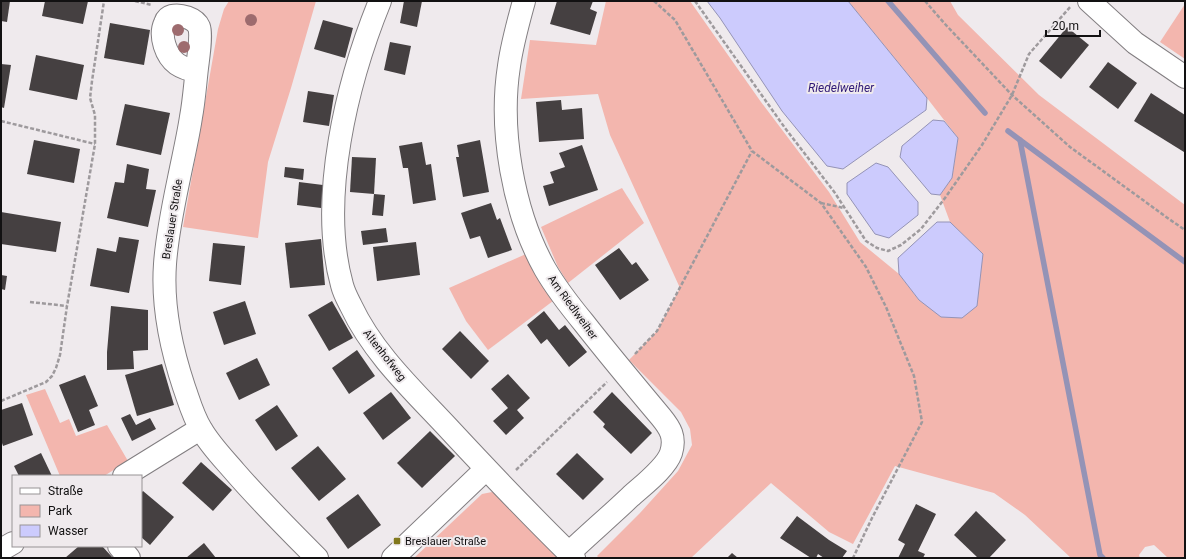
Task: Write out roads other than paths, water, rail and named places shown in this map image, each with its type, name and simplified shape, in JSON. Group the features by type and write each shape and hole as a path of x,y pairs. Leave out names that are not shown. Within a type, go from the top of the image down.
{"street":[{"name":"Altenhofweg","path":"380,1 369,29 347,101 335,175 335,250 342,287 358,320 374,346 486,469 572,555"},
{"name":"Am Riedlweiher","path":"524,1 511,53 506,89 505,117 508,151 516,195 526,228 546,269 568,303 670,429 673,440 671,453 666,462 572,555"},
{"path":"1089,1 1135,43 1185,77"},
{"name":"Breslauer Straße","path":"196,72 191,116 168,232 165,265 168,320 172,347 192,411 200,429 210,443 244,482 317,558"},
{"path":"126,475 200,429"},
{"path":"393,558 486,469"},
{"path":"1,550 12,544"},
{"path":"120,547 129,558"}],"water":[{"name":"Riedelweiher","path":"707,1 848,1 927,98 926,110 843,169 827,166 782,111"},
{"path":"933,120 944,121 958,138 952,178 940,195 931,194 900,157 902,146"},
{"path":"876,163 888,167 918,202 918,215 889,238 875,234 847,194 847,183"},
{"path":"937,222 950,222 983,254 977,306 962,318 941,317 919,300 899,274 898,258"}],"waterway":[{"path":"888,1 985,113"},
{"path":"1008,131 1020,140 1100,555 1103,558"},
{"path":"1020,140 1185,262"}],"place":[{"name":"Breslauer Straße","path":"397,541"}]}
